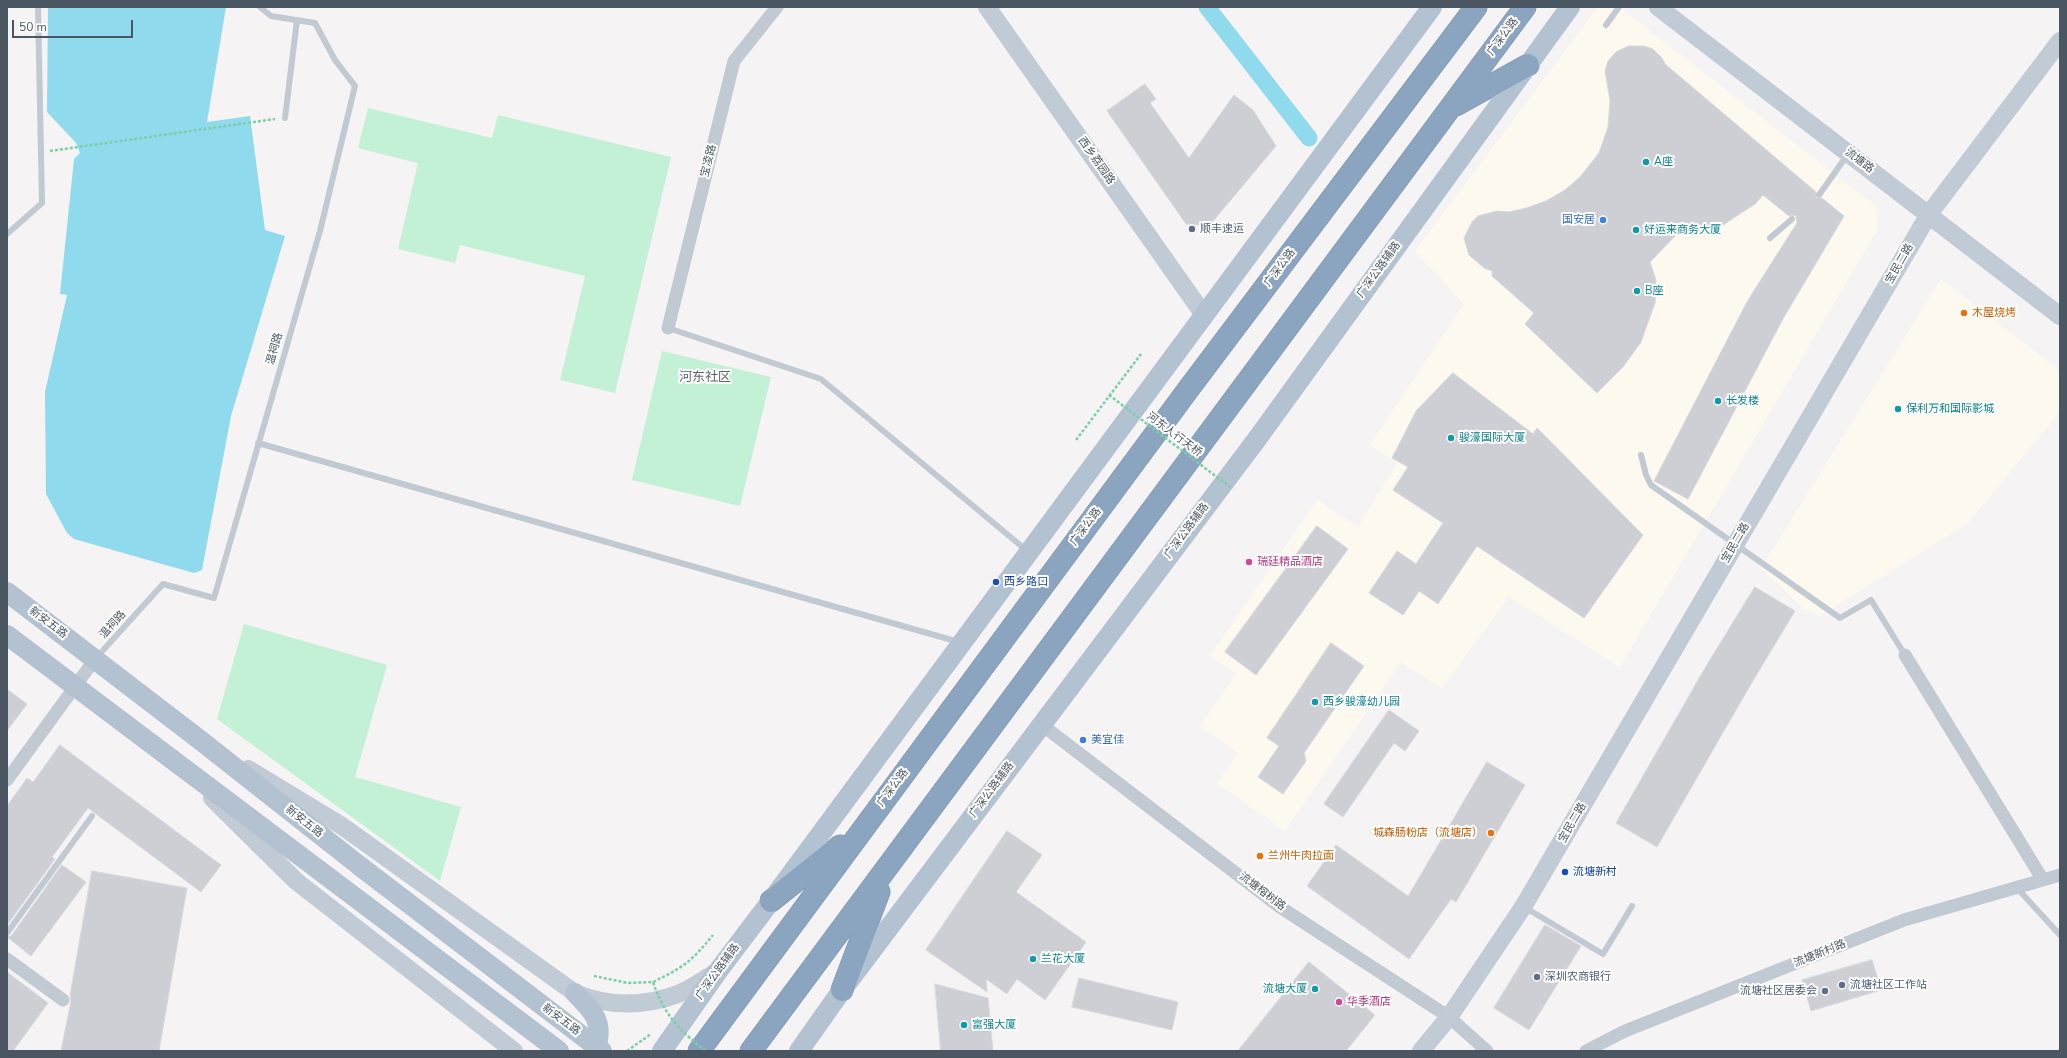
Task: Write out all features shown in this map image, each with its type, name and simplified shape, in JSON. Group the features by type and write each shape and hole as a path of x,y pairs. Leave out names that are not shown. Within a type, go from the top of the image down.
{"highway":[{"name":"广深公路","path":"699,1051 1182,398 1476,7"},
{"name":"广深公路","path":"751,1051 1525,7"},
{"path":"1450,108 1528,65"},
{"path":"771,901 864,826"},
{"path":"842,990 889,866"}],"main road":[{"name":"广深公路辅路","path":"662,1051 718,971 1432,7"},
{"name":"广深公路辅路","path":"803,1047 842,990 1257,439 1570,7"},
{"name":"新安五路","path":"7,592 96,659 361,867 602,1051"},
{"path":"7,635 342,889 559,1051"},
{"path":"575,993 587,1005 597,1021 600,1038 595,1051"}],"street":[{"name":"宝凌路","path":"668,328 734,61 777,7"},
{"name":"西乡荔园路","path":"987,7 1204,315"},
{"name":"流塘路","path":"1658,7 2060,316"},
{"name":"宝民二路","path":"1421,1051 1449,1017 1523,907 1929,214 2060,41"},
{"path":"1905,655 2043,880"},
{"path":"7,780 96,659"},
{"name":"流塘榕树路","path":"1042,725 1280,907 1449,1017 1487,1051"},
{"path":"200,740 342,826 575,993 591,1000 611,1004 629,1005 655,1001 679,994 718,971"},
{"path":"177,764 296,881 514,1051"},
{"name":"流塘新村路","path":"1586,1051 1625,1030 1904,920 2060,875"},
{"path":"7,959 63,1000"}],"lane":[{"path":"7,234 42,203 38,7"},
{"name":"温祠路","path":"96,659 163,584 214,598 320,231 355,86 335,60 315,23 272,16 260,7"},
{"path":"1606,25 1619,7"},
{"path":"285,118 297,20"},
{"path":"1819,195 1848,153"},
{"path":"1770,238 1792,219"},
{"path":"668,328 821,379 1029,553"},
{"path":"258,443 962,643"},
{"path":"1642,455 1646,475 1651,485 1840,618 1871,600 1905,655"},
{"path":"7,933 92,816"},
{"path":"2017,888 2060,935"},
{"path":"1523,907 1603,954 1632,906"}],"path":[{"path":"41,152 285,118"},
{"path":"1076,440 1141,354"},
{"name":"河东人行天桥","path":"1109,395 1230,487"},
{"path":"594,976 628,983 654,982 682,968 695,957 713,935"},
{"path":"654,982 665,1010 671,1020 691,1040 706,1051"}],"shaded area":[{"path":"1598,7 1619,7 1877,207 1878,229 1620,667 1509,597 1442,688 1401,662 1285,831 1217,783 1238,753 1200,726 1236,674 1210,656 1317,500 1358,527 1397,463 1370,445 1464,304 1415,251"},
{"path":"1941,279 2060,371 2060,412 1968,523 1820,616 1803,609 1761,568"}],"green space":[{"path":"368,108 492,138 498,115 671,157 615,393 560,380 585,276 460,245 455,263 398,249 418,163 358,148"},
{"path":"662,351 771,377 740,506 632,480"},
{"path":"244,624 387,665 355,777 461,807 440,881 217,719"}],"water":[{"path":"48,7 226,7 207,122 250,116 265,230 285,236 231,416 202,570 194,573 74,539 67,533 46,494 45,392 67,295 60,294 74,159 80,153 76,143 47,112"}],"building":[{"name":"国安居","path":"1629,46 1644,46 1653,49 1662,58 1665,64 1816,192 1816,198 1822,198 1844,216 1784,317 1688,499 1654,481 1748,300 1797,223 1796,216 1789,216 1763,195 1755,204 1720,227 1699,233 1680,231 1650,262 1656,280 1655,303 1641,342 1623,367 1597,393 1525,324 1534,313 1492,276 1492,271 1484,268 1469,255 1464,238 1472,222 1478,216 1497,211 1509,212 1546,201 1565,190 1580,177 1599,153 1608,127 1610,100 1605,71 1608,61 1616,52"},
{"path":"1145,84 1156,99 1150,103 1189,158 1234,95 1253,110 1276,146 1209,226 1186,224 1107,111"},
{"path":"1453,373 1533,434 1537,428 1643,535 1584,618 1477,546 1438,604 1419,591 1403,615 1369,593 1397,551 1416,564 1443,523 1393,490 1408,467 1392,458 1416,411"},
{"path":"1317,526 1348,549 1256,675 1225,652"},
{"path":"1755,587 1795,611 1657,847 1616,823 1705,668"},
{"name":"西乡骏濠幼儿园","path":"1331,643 1364,666 1304,753 1306,761 1283,794 1258,777 1279,746 1267,738"},
{"path":"7,689 27,704 7,731"},
{"path":"1389,710 1419,731 1405,751 1394,743 1343,817 1324,804"},
{"path":"60,745 221,865 201,892 88,808 52,857 55,859 7,925 7,806 27,778 33,782"},
{"path":"1487,762 1525,785 1456,902 1451,899 1409,959 1307,886 1336,845 1408,896"},
{"path":"1007,831 1042,855 1016,892 1086,942 1045,1000 1017,979 1007,994 986,979 987,992 926,950"},
{"path":"62,865 86,882 31,956 7,937 11,936"},
{"path":"92,871 187,888 159,1051 61,1051 71,1001 70,996"},
{"name":"深圳农商银行","path":"1545,925 1581,946 1529,1030 1494,1008"},
{"name":"流塘社区工作站","path":"1872,960 1881,990 1811,1011 1802,980"},
{"name":"流塘大厦","path":"1309,962 1375,1015 1346,1051 1238,1051"},
{"path":"7,972 48,1003 13,1051 7,1051"},
{"path":"1079,978 1178,1002 1172,1030 1072,1007"},
{"name":"富强大厦","path":"935,984 988,998 993,1051 941,1051"}],"waterway":[{"path":"1207,7 1309,138"}],"place":[{"name":"A座","path":"1646,162"},
{"name":"国安居","path":"1603,220"},
{"name":"顺丰速运","path":"1192,229"},
{"name":"好运来商务大厦","path":"1636,230"},
{"name":"B座","path":"1637,291"},
{"name":"木屋烧烤","path":"1964,313"},
{"name":"长发楼","path":"1718,401"},
{"name":"保利万和国际影城","path":"1898,409"},
{"name":"骏濠国际大厦","path":"1451,438"},
{"name":"瑞廷精品酒店","path":"1249,562"},
{"name":"西乡路口","path":"996,582"},
{"name":"西乡骏濠幼儿园","path":"1315,702"},
{"name":"美宜佳","path":"1083,740"},
{"name":"城森肠粉店（流塘店）","path":"1491,833"},
{"name":"兰州牛肉拉面","path":"1260,856"},
{"name":"流塘新村","path":"1565,872"},
{"name":"兰花大厦","path":"1033,959"},
{"name":"深圳农商银行","path":"1537,977"},
{"name":"流塘社区工作站","path":"1842,985"},
{"name":"流塘大厦","path":"1315,989"},
{"name":"流塘社区居委会","path":"1825,991"},
{"name":"华季酒店","path":"1339,1002"},
{"name":"富强大厦","path":"964,1025"}],"district":[{"name":"河东社区","path":"705,378"}]}
